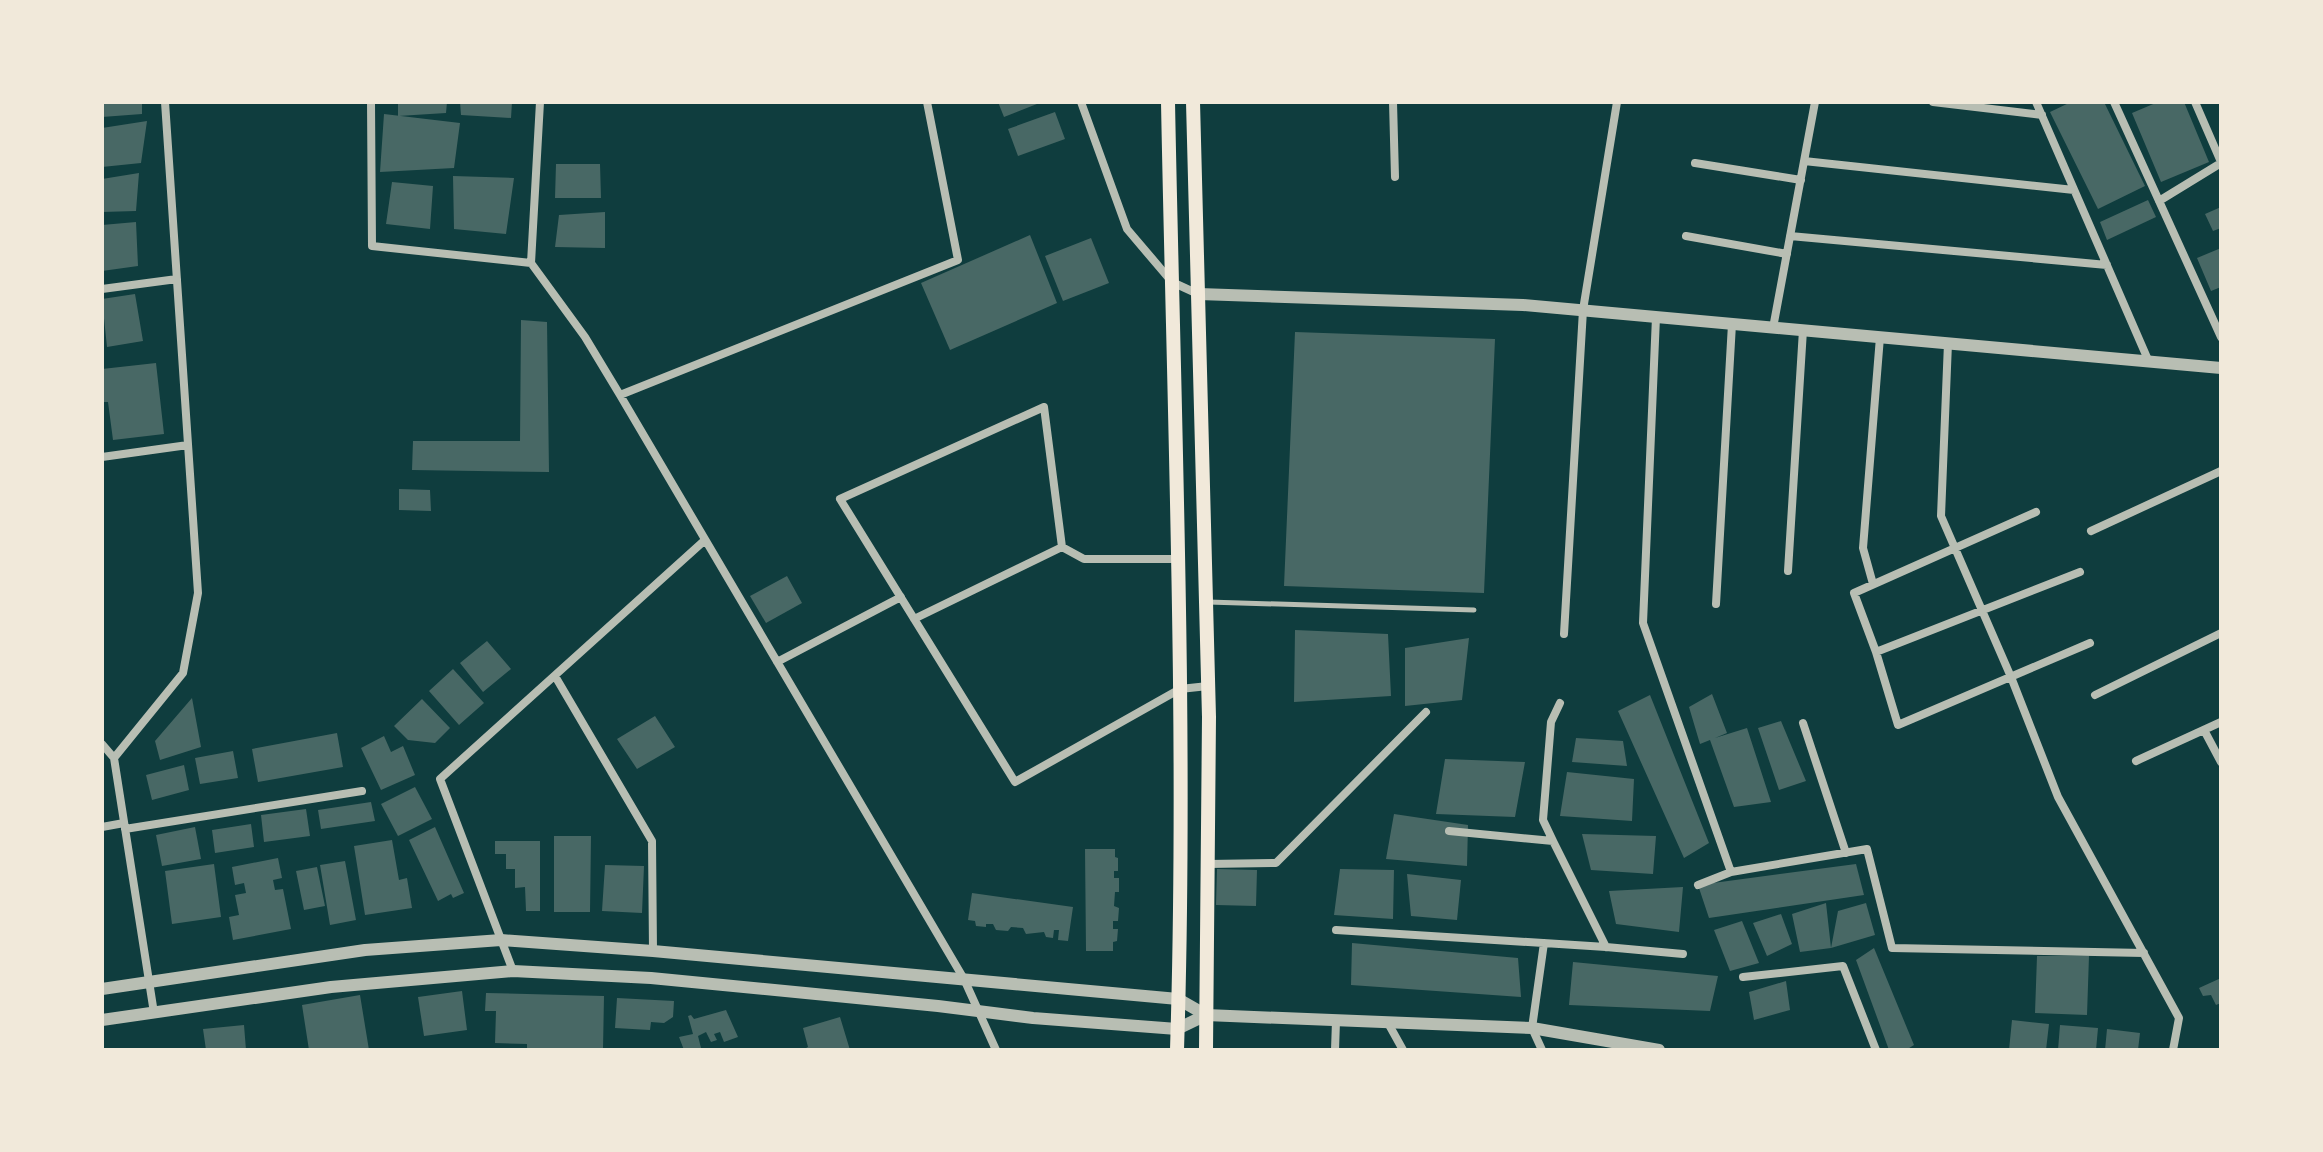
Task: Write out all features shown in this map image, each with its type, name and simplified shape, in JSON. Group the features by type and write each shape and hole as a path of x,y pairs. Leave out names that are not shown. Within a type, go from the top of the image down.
{"main road":[{"path":"1168,102 1180,689 1177,1050"},
{"path":"1193,102 1207,602 1206,1050"}],"street":[{"path":"114,758 183,673 198,593 165,102"},
{"path":"371,102 372,246 531,263"},
{"path":"540,102 531,263 585,337 620,395 964,979 996,1050"},
{"path":"620,395 958,260 927,102"},
{"path":"1081,102 1127,229 1172,282 1199,294 1523,305 2221,368"},
{"path":"1393,102 1395,177"},
{"path":"1564,634 1583,310 1617,102"},
{"path":"1773,328 1814,102"},
{"path":"1933,102 2042,115"},
{"path":"2036,102 2149,362"},
{"path":"2114,102 2221,337"},
{"path":"2159,201 2221,163 2195,102"},
{"path":"1804,161 2074,190"},
{"path":"1695,163 1801,180"},
{"path":"1686,236 1787,254"},
{"path":"1790,236 2107,265"},
{"path":"102,289 177,279"},
{"path":"1656,317 1643,623 1731,872"},
{"path":"1716,604 1732,324"},
{"path":"1788,571 1803,330"},
{"path":"1873,584 1863,548 1880,337"},
{"path":"1948,343 1941,516 2011,677 2058,797 2179,1018 2173,1050"},
{"path":"1062,547 1044,407 840,499 1015,782 1180,689 1208,686"},
{"path":"102,457 188,445"},
{"path":"2091,531 2221,471"},
{"path":"2036,512 1854,593 1898,725 2090,643"},
{"path":"513,971 440,779 705,540"},
{"path":"1062,547 1084,559 1178,559"},
{"path":"914,619 1062,547"},
{"path":"1876,652 2080,572"},
{"path":"777,662 901,597"},
{"path":"2095,695 2221,633"},
{"path":"555,676 652,841 653,951"},
{"path":"1560,703 1551,722 1543,820 1606,947"},
{"path":"1208,864 1276,863 1426,712"},
{"path":"2136,761 2221,722"},
{"path":"1803,723 1846,853"},
{"path":"2204,730 2221,762"},
{"path":"102,744 114,758 154,1013"},
{"path":"102,827 362,791"},
{"path":"1449,831 1553,841"},
{"path":"1698,885 1731,872 1867,849 1892,948 2144,953"},
{"path":"1336,930 1683,954"},
{"path":"102,989 365,950 501,940 1178,999 1206,1015 1532,1028 1659,1050"},
{"path":"1542,1050 1532,1028 1544,943"},
{"path":"1743,977 1843,966 1876,1050"},
{"path":"102,1020 331,987 513,971 651,978 1177,1029 1206,1015"},
{"path":"1335,1050 1336,1021"},
{"path":"1388,1023 1403,1050"}],"lane":[{"path":"1207,602 1474,610"}],"building":[{"path":"102,102 142,102 142,114 102,117"},
{"path":"398,102 447,102 446,113 398,116"},
{"path":"460,102 512,102 511,118 461,115"},
{"path":"998,102 1042,102 1004,117"},
{"path":"2071,102 2104,102 2145,186 2098,209 2050,112"},
{"path":"2158,102 2184,102 2209,162 2161,182 2132,113"},
{"path":"1055,112 1065,139 1018,156 1008,129"},
{"path":"384,114 460,123 454,168 380,172"},
{"path":"147,121 141,163 102,167 102,128"},
{"path":"556,164 600,164 601,198 555,198"},
{"path":"139,173 136,211 102,212 102,179"},
{"path":"453,176 514,178 506,234 454,229"},
{"path":"392,182 433,186 430,229 386,224"},
{"path":"2148,200 2156,217 2107,240 2100,222"},
{"path":"2221,207 2221,228 2213,231 2205,214"},
{"path":"605,212 605,248 555,247 559,215"},
{"path":"136,222 138,266 102,271 102,225"},
{"path":"1030,235 1057,303 950,350 921,283"},
{"path":"1091,238 1109,283 1063,301 1045,256"},
{"path":"2221,248 2221,287 2211,291 2197,258"},
{"path":"135,294 143,341 107,347 102,299"},
{"path":"521,320 547,322 549,472 412,470 413,441 520,441"},
{"path":"1295,332 1495,339 1484,593 1284,586"},
{"path":"156,363 164,434 113,440 108,402 104,402 102,369"},
{"path":"399,489 430,490 431,511 399,510"},
{"path":"787,576 802,603 766,623 750,596"},
{"path":"1295,630 1388,634 1391,696 1294,702"},
{"path":"1469,638 1462,700 1405,706 1405,648"},
{"path":"487,641 511,669 483,692 460,663"},
{"path":"453,669 484,703 459,725 429,691"},
{"path":"1712,694 1727,733 1715,738 1747,728 1771,802 1734,807 1710,740 1700,744 1689,707"},
{"path":"1650,695 1709,843 1684,858 1618,711"},
{"path":"192,698 201,747 160,760 155,741"},
{"path":"422,699 450,728 435,743 408,740 394,726"},
{"path":"655,716 675,747 637,769 617,739"},
{"path":"1781,721 1806,781 1779,790 1758,728"},
{"path":"337,733 343,767 258,782 252,749"},
{"path":"384,736 391,752 403,746 415,775 381,790 361,748"},
{"path":"1576,738 1623,741 1627,766 1572,762"},
{"path":"233,751 238,778 200,784 195,758"},
{"path":"1445,759 1525,762 1515,817 1436,814"},
{"path":"184,765 189,790 152,800 146,775"},
{"path":"1567,772 1634,779 1632,821 1560,816"},
{"path":"415,787 432,819 398,836 381,804"},
{"path":"371,802 375,821 321,829 318,810"},
{"path":"306,809 310,836 264,842 261,815"},
{"path":"1394,814 1468,825 1467,866 1386,859"},
{"path":"251,824 254,847 215,853 212,830"},
{"path":"195,827 201,859 162,866 156,835"},
{"path":"435,827 464,893 453,898 451,894 438,901 409,840"},
{"path":"1582,834 1656,836 1653,874 1591,870"},
{"path":"554,836 591,836 590,912 554,912"},
{"path":"392,840 399,880 407,878 412,908 365,915 354,846"},
{"path":"495,841 540,841 540,911 526,911 525,887 515,888 515,869 506,869 506,854 495,854"},
{"path":"1085,849 1115,849 1115,857 1118,858 1118,871 1114,871 1114,878 1119,878 1119,892 1115,892 1114,906 1119,908 1118,921 1113,921 1113,929 1118,929 1113,951 1086,951"},
{"path":"278,858 282,878 273,880 275,890 283,889 291,929 233,940 229,917 239,915 235,895 246,893 244,883 235,885 232,867"},
{"path":"345,861 356,920 330,925 320,865"},
{"path":"214,864 221,917 172,924 165,871"},
{"path":"1856,864 1864,895 1709,918 1698,885"},
{"path":"605,865 644,866 642,913 602,911"},
{"path":"317,867 325,906 304,910 296,871"},
{"path":"1217,869 1257,870 1256,906 1216,905"},
{"path":"1340,869 1394,870 1393,919 1334,915"},
{"path":"1407,874 1461,880 1457,920 1411,916"},
{"path":"1683,887 1679,932 1616,924 1609,891"},
{"path":"972,893 1073,907 1068,941 1058,940 1059,930 1054,930 1053,938 1046,937 1044,932 1026,934 1023,928 1011,927 1008,931 996,930 993,924 976,926 975,921 968,920"},
{"path":"1826,903 1831,948 1800,952 1792,914"},
{"path":"1866,903 1875,935 1831,948 1838,911"},
{"path":"1781,914 1792,944 1767,956 1753,923"},
{"path":"1742,921 1759,963 1730,971 1714,930"},
{"path":"1352,943 1518,958 1521,997 1351,985"},
{"path":"1874,948 1914,1045 1906,1050 1889,1050 1856,960"},
{"path":"2037,956 2089,956 2087,1015 2035,1013"},
{"path":"1573,962 1718,976 1710,1011 1569,1005"},
{"path":"2221,978 2221,1003 2216,1005 2211,995 2203,996 2199,988"},
{"path":"1786,981 1790,1010 1754,1020 1749,992"},
{"path":"462,991 467,1030 424,1036 418,997"},
{"path":"486,993 604,996 603,1050 527,1050 527,1044 495,1043 496,1011 485,1011"},
{"path":"360,995 369,1050 309,1050 302,1005"},
{"path":"617,998 674,1001 673,1017 664,1023 651,1022 650,1030 615,1028"},
{"path":"726,1010 738,1037 724,1042 720,1032 714,1034 717,1040 711,1042 706,1032 698,1036 701,1048 684,1050 679,1037 693,1034 688,1016 694,1019"},
{"path":"840,1017 850,1050 802,1050 808,1047 803,1028"},
{"path":"2012,1020 2049,1024 2046,1050 2009,1050"},
{"path":"244,1025 246,1050 206,1050 203,1029"},
{"path":"2060,1025 2098,1028 2096,1050 2058,1050"},
{"path":"2107,1029 2140,1033 2138,1050 2105,1050"}]}
